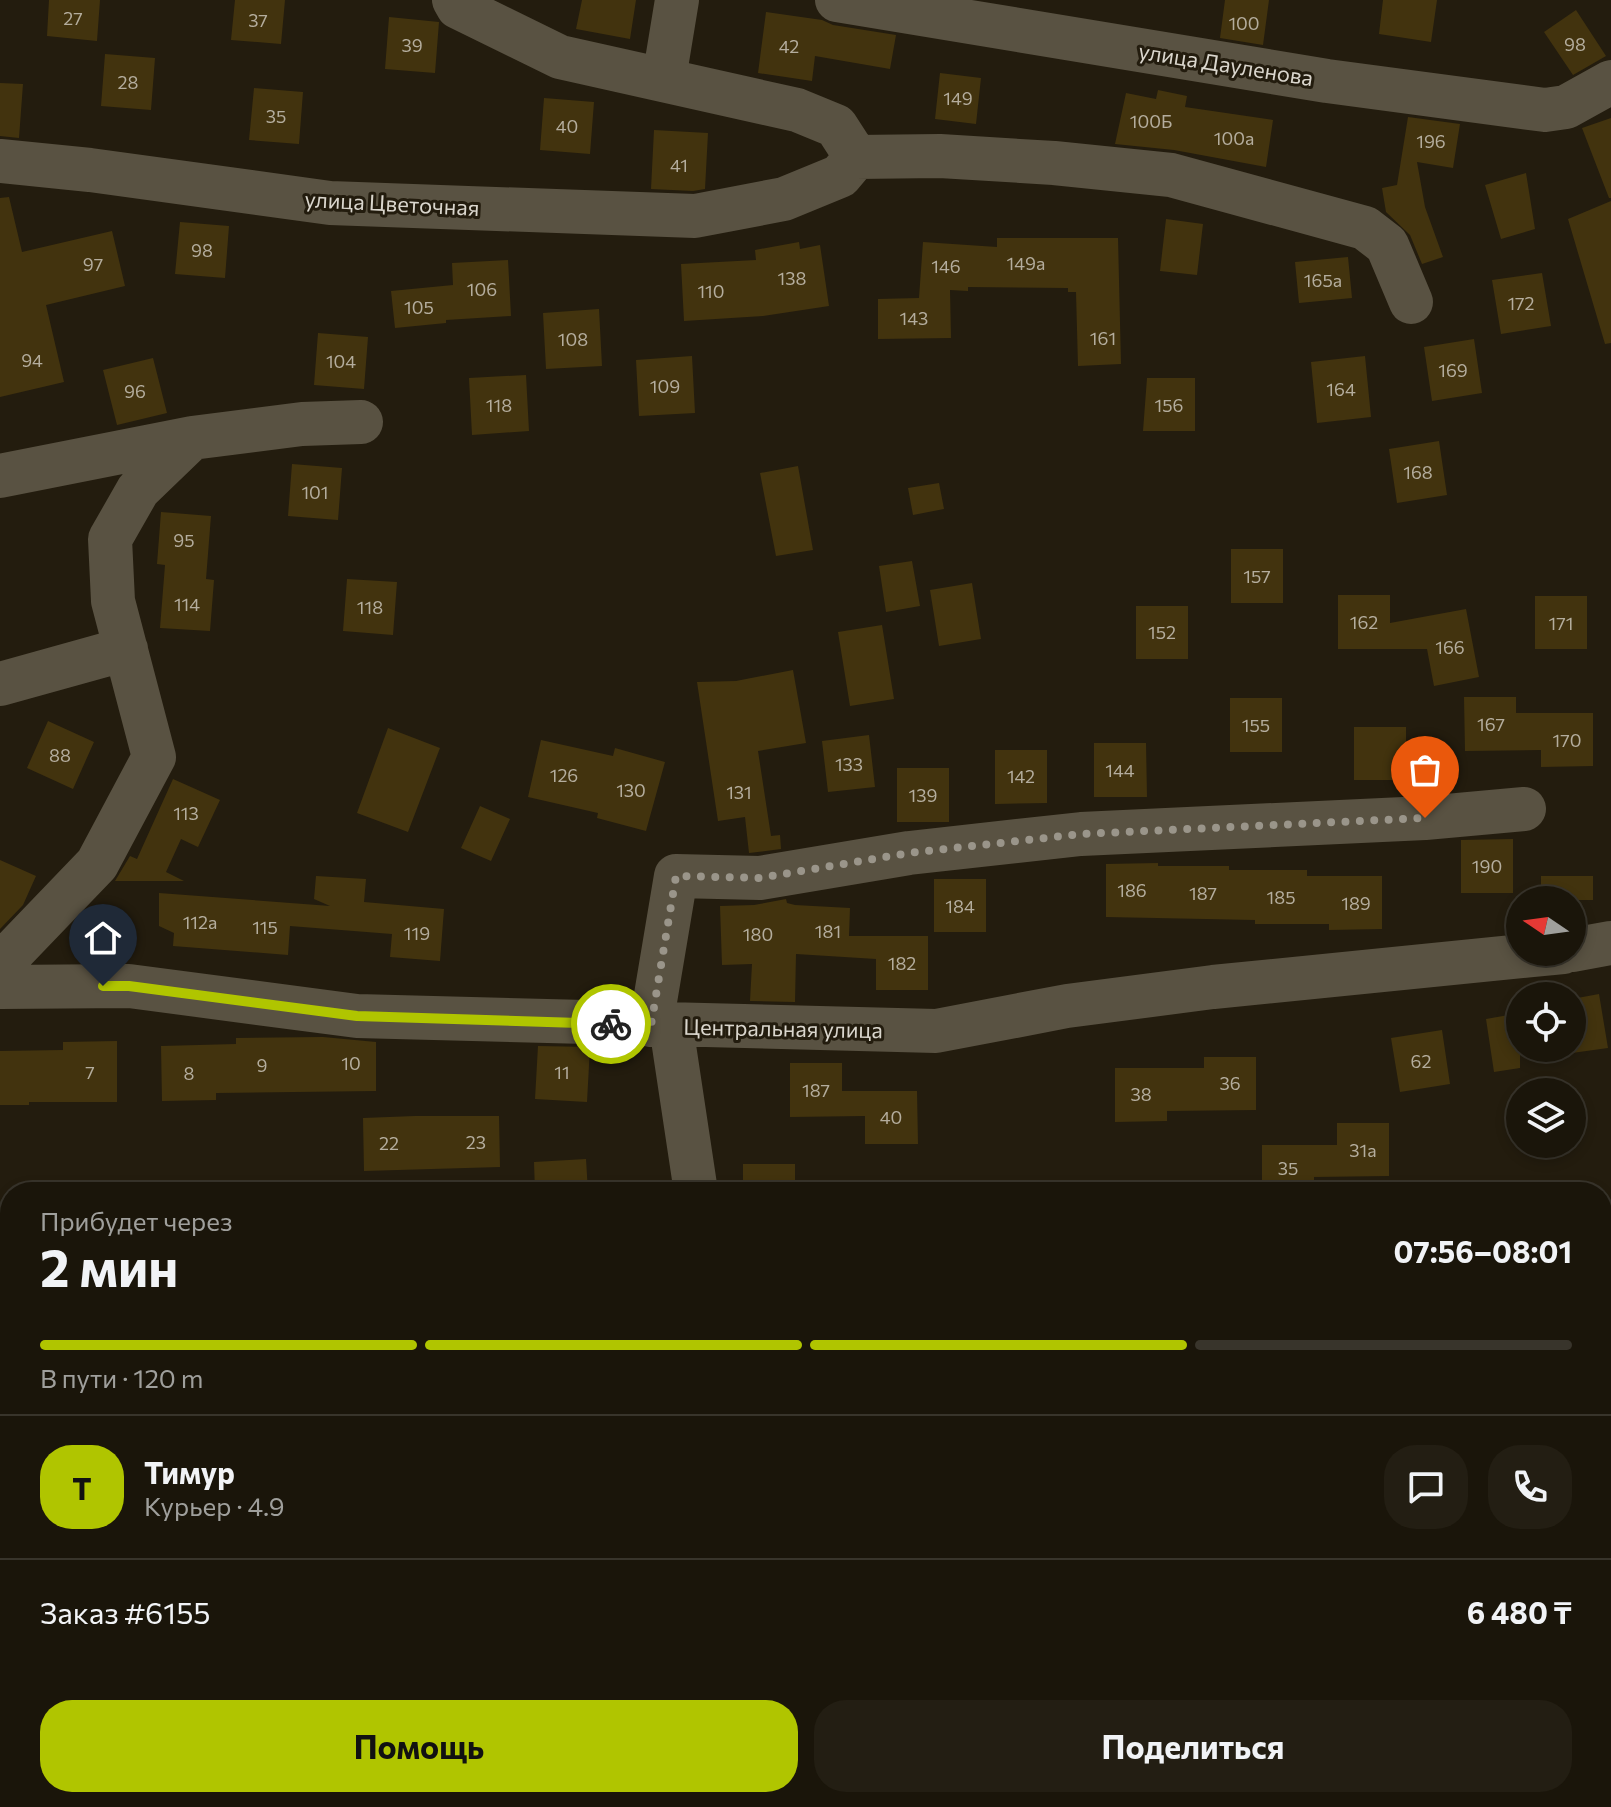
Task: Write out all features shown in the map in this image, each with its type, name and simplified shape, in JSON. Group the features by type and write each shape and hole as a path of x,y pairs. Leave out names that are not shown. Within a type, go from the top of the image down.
{"street":[{"path":"454,0 458,7 560,57 797,110 836,126 856,157 969,158 1171,175 1365,228 1387,245 1411,302"},
{"path":"664,79 677,0"},
{"name":"улица Дауленова","path":"837,0 1327,81 1545,110 1566,107 1611,82"},
{"name":"улица Цветочная","path":"0,161 90,170 330,203 695,216 784,199 840,176 856,157"},
{"path":"0,476 192,438 302,424 361,422"},
{"path":"0,965 97,864 154,757 113,601 110,539 138,490 192,438"},
{"path":"0,684 126,649"},
{"path":"694,1182 661,1025 676,876 760,878 909,853 1081,834 1425,818 1524,809"},
{"path":"1586,947 1611,943"},
{"name":"Центральная улица","path":"0,987 129,986 357,1016 936,1031 1067,1006 1198,989 1506,958"}],"building":[{"path":"49,0 100,0 97,41 47,36"},
{"path":"235,0 285,0 281,44 231,40"},
{"path":"582,0 636,0 630,39 576,29"},
{"path":"1225,0 1269,0 1263,45 1220,38"},
{"path":"1383,0 1437,0 1431,42 1379,34"},
{"path":"1576,10 1606,56 1573,75 1544,32"},
{"path":"766,12 896,35 890,69 815,56 812,81 758,73"},
{"path":"389,17 439,22 435,73 385,69"},
{"path":"105,54 155,58 151,110 101,106"},
{"path":"940,73 981,78 976,124 935,119"},
{"path":"0,83 23,84 19,138 0,136"},
{"path":"254,88 303,92 299,144 249,140"},
{"path":"1158,90 1187,96 1185,107 1273,120 1266,167 1174,150 1115,144 1126,93 1156,99"},
{"path":"544,98 594,102 590,154 540,150"},
{"path":"1408,117 1460,124 1453,168 1417,162 1425,207 1443,257 1422,264 1410,235 1386,212 1382,188 1397,185"},
{"path":"1611,118 1611,198 1609,198 1582,128"},
{"path":"654,130 708,133 705,189 651,189"},
{"path":"1526,173 1535,229 1501,239 1485,185"},
{"path":"9,197 22,252 112,231 125,286 46,305 64,382 0,397 0,198"},
{"path":"1611,201 1611,343 1605,344 1568,219"},
{"path":"1166,219 1203,224 1197,275 1160,271"},
{"path":"180,222 229,226 225,278 175,274"},
{"path":"997,238 1118,238 1121,364 1078,366 1076,292 1068,292 1068,288 968,287 968,291 950,290 951,338 878,339 878,299 919,298 923,242 997,247"},
{"path":"799,242 800,249 820,245 829,306 763,316 684,321 681,264 756,260 755,250"},
{"path":"1348,257 1352,298 1299,303 1295,262"},
{"path":"508,260 511,316 446,320 446,323 395,328 391,291 453,285 452,263"},
{"path":"1542,273 1551,326 1501,334 1492,280"},
{"path":"599,309 602,366 546,369 543,313"},
{"path":"318,333 368,337 364,389 314,385"},
{"path":"1474,339 1482,393 1432,401 1424,347"},
{"path":"692,356 695,413 639,416 636,360"},
{"path":"1365,356 1371,417 1317,423 1311,362"},
{"path":"153,358 167,413 117,425 103,370"},
{"path":"526,375 529,431 472,435 469,378"},
{"path":"1147,378 1195,378 1195,431 1143,431"},
{"path":"1439,441 1447,495 1397,503 1389,449"},
{"path":"292,464 342,468 338,520 288,516"},
{"path":"798,466 813,550 776,556 760,473"},
{"path":"939,483 944,509 913,515 908,488"},
{"path":"161,512 211,516 206,579 214,580 210,631 160,628 165,565 157,564"},
{"path":"1231,549 1283,549 1283,603 1231,603"},
{"path":"912,561 920,606 886,612 879,566"},
{"path":"347,579 397,582 393,635 343,631"},
{"path":"972,583 981,639 939,646 930,590"},
{"path":"1338,595 1390,595 1390,623 1466,609 1479,677 1434,686 1427,649 1338,649"},
{"path":"1535,596 1587,596 1587,649 1535,649"},
{"path":"1136,606 1188,606 1188,659 1136,659"},
{"path":"882,625 894,699 850,706 838,632"},
{"path":"793,670 806,743 758,751 771,836 780,835 781,849 749,853 745,817 718,821 697,682 736,681"},
{"path":"1464,697 1516,697 1516,713 1593,713 1593,766 1541,767 1541,750 1465,751"},
{"path":"1230,698 1282,698 1282,752 1230,752"},
{"path":"48,721 94,742 73,789 27,768"},
{"path":"1354,727 1406,727 1406,780 1354,780"},
{"path":"388,728 440,748 408,832 357,813"},
{"path":"869,735 875,787 828,792 822,741"},
{"path":"541,740 613,756 615,748 665,762 646,831 597,818 598,813 528,797"},
{"path":"1094,743 1146,743 1147,797 1094,797"},
{"path":"995,750 1047,750 1047,803 995,804"},
{"path":"897,768 949,768 949,822 897,822"},
{"path":"173,779 220,800 198,847 181,839 166,872 184,881 115,881 130,856 137,859"},
{"path":"480,806 510,819 491,861 461,848"},
{"path":"1513,839 1513,886 1506,886 1506,893 1461,893 1461,840"},
{"path":"0,860 36,876 23,905 0,929"},
{"path":"1158,863 1158,866 1229,866 1229,870 1307,870 1307,876 1382,876 1382,929 1329,930 1329,924 1255,924 1255,920 1106,917 1106,864"},
{"path":"316,876 366,879 364,902 444,909 440,961 390,957 392,934 290,926 288,955 173,946 174,933 159,926 159,893 330,906 314,899"},
{"path":"1541,876 1593,876 1593,900 1586,900 1586,886 1541,886"},
{"path":"934,879 986,879 986,932 934,932"},
{"path":"786,899 787,903 795,905 850,908 849,936 928,936 928,990 876,990 876,959 796,954 795,1002 750,1001 752,964 722,965 720,906 754,905"},
{"path":"1599,994 1608,1048 1586,1051 1586,996"},
{"path":"1506,1015 1506,1062 1520,1062 1520,1068 1494,1072 1486,1019"},
{"path":"1442,1030 1450,1084 1400,1092 1391,1038"},
{"path":"323,1037 376,1042 376,1091 216,1093 216,1100 162,1101 161,1046 236,1044 236,1038"},
{"path":"117,1041 117,1102 0,1105 0,1051 63,1050 63,1042"},
{"path":"538,1046 590,1047 587,1102 535,1099"},
{"path":"1204,1057 1256,1057 1256,1110 1167,1111 1167,1121 1115,1122 1115,1068 1204,1068"},
{"path":"790,1063 842,1063 842,1091 917,1091 918,1144 865,1144 865,1116 790,1117"},
{"path":"499,1116 500,1167 364,1171 363,1118"},
{"path":"1337,1123 1389,1123 1389,1176 1314,1177 1314,1182 1262,1182 1262,1145 1337,1145"},
{"path":"586,1159 587,1182 535,1182 534,1162"},
{"path":"743,1164 795,1164 795,1182 743,1182"}],"way so far":[{"path":"611,1024 651,1025 676,876 760,878 909,853 1081,834 1425,818"}],"route":[{"path":"103,986 129,986 357,1016 611,1024"}]}
